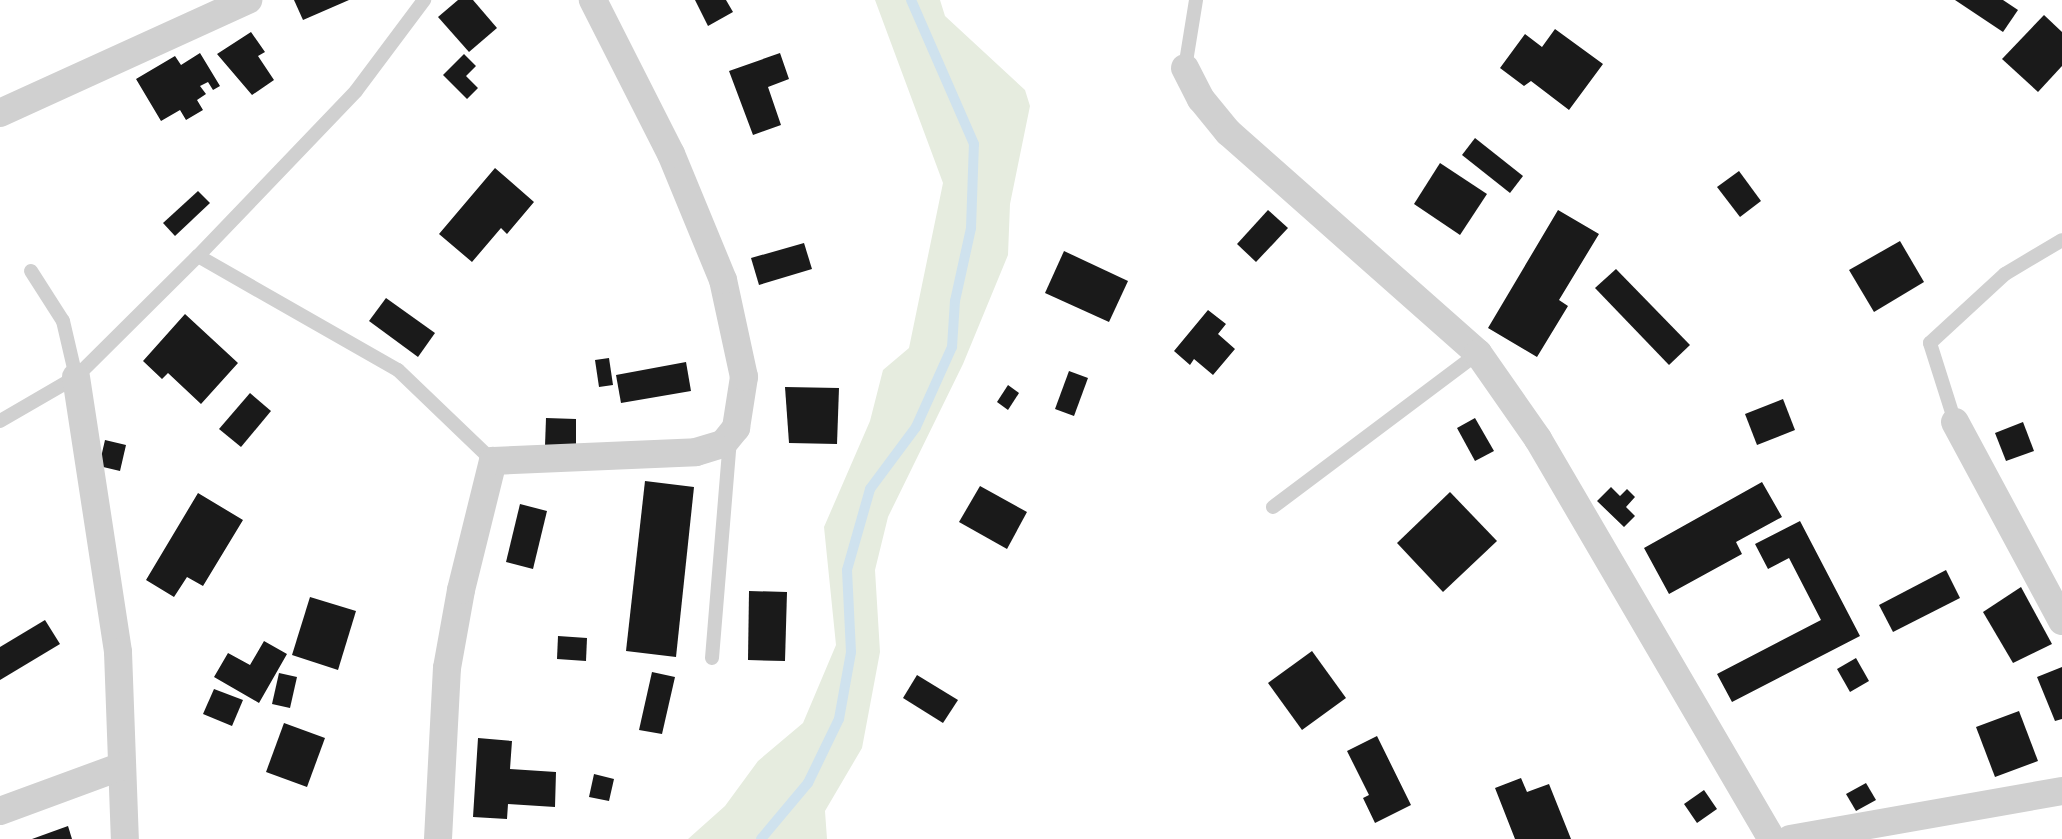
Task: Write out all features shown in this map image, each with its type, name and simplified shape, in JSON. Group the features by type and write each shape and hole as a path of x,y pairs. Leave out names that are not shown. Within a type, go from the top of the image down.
{"street":[{"path":"0,113 248,0"},
{"path":"438,839 447,668 461,590 493,461 696,452 723,444 736,428 744,377 723,280 671,154 593,0"},
{"path":"1185,68 1200,99 1228,132 1478,353 1538,439 1772,839"},
{"path":"76,377 118,652 125,839"},
{"path":"1955,422 2062,621"},
{"path":"0,811 122,766"},
{"path":"1790,839 2062,791"}],"lane":[{"path":"0,421 76,377 198,256 356,91 424,0"},
{"path":"1185,68 1196,0"},
{"path":"1955,422 1930,342 2005,274 2062,240"},
{"path":"198,256 398,370 493,461"},
{"path":"31,271 63,321 76,377"},
{"path":"1273,507 1478,353"},
{"path":"712,658 731,435"}],"shaded area":[{"path":"875,0 940,0 945,16 1025,90 1030,106 1010,204 1008,255 963,364 888,517 875,570 880,652 862,748 825,811 827,839 688,839 725,806 758,761 803,723 836,645 824,527 870,421 883,370 909,348 943,183"}],"building":[{"path":"294,0 349,0 303,20"},
{"path":"458,0 473,0 497,28 469,52 438,17"},
{"path":"695,0 726,0 733,12 708,26"},
{"path":"1955,0 2003,0 2018,10 2003,32"},
{"path":"2044,15 2062,32 2062,66 2038,92 2002,59"},
{"path":"1555,29 1603,64 1569,110 1531,81 1524,86 1500,68 1525,34 1542,47"},
{"path":"251,32 265,52 258,56 274,80 252,95 217,54"},
{"path":"200,53 220,86 213,90 208,82 200,86 206,94 197,100 203,110 186,120 180,110 161,121 136,79 175,56 181,65"},
{"path":"780,53 789,79 768,87 781,125 753,135 729,71"},
{"path":"464,54 476,66 466,76 478,88 467,99 443,75"},
{"path":"1475,138 1523,176 1510,193 1462,155"},
{"path":"1440,163 1487,194 1460,235 1414,204"},
{"path":"495,168 534,202 507,234 501,228 472,262 439,234"},
{"path":"1739,171 1761,201 1740,217 1717,187"},
{"path":"198,191 210,203 175,236 163,223"},
{"path":"1268,210 1288,228 1256,262 1237,244"},
{"path":"1558,210 1599,234 1559,300 1568,306 1537,357 1488,328"},
{"path":"1900,241 1924,282 1874,312 1849,270"},
{"path":"804,243 812,269 759,285 751,258"},
{"path":"1064,251 1128,281 1109,322 1045,293"},
{"path":"1616,269 1690,345 1669,365 1595,288"},
{"path":"386,298 435,333 418,357 369,321"},
{"path":"1208,310 1226,324 1218,334 1235,349 1213,375 1194,359 1190,365 1174,351"},
{"path":"185,314 238,363 201,404 168,373 162,379 143,361"},
{"path":"609,358 613,385 599,387 595,360"},
{"path":"686,362 691,391 621,403 616,375"},
{"path":"1069,371 1088,378 1074,416 1055,409"},
{"path":"1008,385 1019,393 1008,410 997,402"},
{"path":"785,387 839,388 837,444 789,443"},
{"path":"250,393 271,411 241,447 219,429"},
{"path":"1783,399 1795,430 1757,445 1745,414"},
{"path":"546,418 576,419 576,447 545,446"},
{"path":"1475,418 1494,451 1475,461 1457,428"},
{"path":"2023,422 2034,451 2006,461 1995,433"},
{"path":"105,440 126,445 120,471 99,466"},
{"path":"645,481 694,487 676,657 626,651"},
{"path":"1762,482 1782,517 1736,542 1742,554 1669,594 1644,548"},
{"path":"980,486 1027,512 1007,549 959,522"},
{"path":"1611,487 1620,496 1627,489 1635,497 1626,507 1635,516 1624,527 1597,501"},
{"path":"1450,492 1497,541 1443,592 1397,543"},
{"path":"198,493 243,520 203,586 187,577 174,597 146,580"},
{"path":"520,504 547,511 533,569 506,562"},
{"path":"1800,521 1860,636 1732,702 1717,674 1821,620 1789,558 1768,569 1755,544"},
{"path":"1946,570 1960,598 1893,632 1879,605"},
{"path":"2021,587 2052,644 2013,663 1983,612"},
{"path":"749,591 787,592 785,661 748,660"},
{"path":"310,597 356,611 338,670 292,655"},
{"path":"45,620 60,644 0,680 0,647"},
{"path":"558,636 587,638 586,661 557,659"},
{"path":"264,641 287,654 259,703 214,677 228,653 250,665"},
{"path":"1312,651 1346,698 1302,730 1268,683"},
{"path":"1856,658 1869,681 1850,692 1837,669"},
{"path":"2062,667 2062,719 2055,721 2037,677"},
{"path":"652,672 675,677 662,734 639,730"},
{"path":"279,673 297,677 290,708 272,704"},
{"path":"917,675 958,700 943,723 903,698"},
{"path":"214,689 243,700 232,726 203,714"},
{"path":"2019,711 2038,761 1995,777 1976,727"},
{"path":"284,723 325,738 307,787 266,772"},
{"path":"1377,736 1411,805 1375,823 1363,798 1369,795 1347,751"},
{"path":"478,738 512,741 510,769 556,772 555,807 508,804 507,819 473,817"},
{"path":"594,774 614,779 609,801 589,797"},
{"path":"1521,778 1527,792 1549,784 1571,839 1515,839 1495,788"},
{"path":"1866,783 1876,800 1856,811 1846,794"},
{"path":"1704,790 1717,809 1697,823 1684,804"},
{"path":"68,826 72,839 32,839"}],"waterway":[{"path":"761,839 808,783 839,719 851,652 847,570 870,489 916,427 952,347 955,301 971,228 974,144 911,0"}]}
